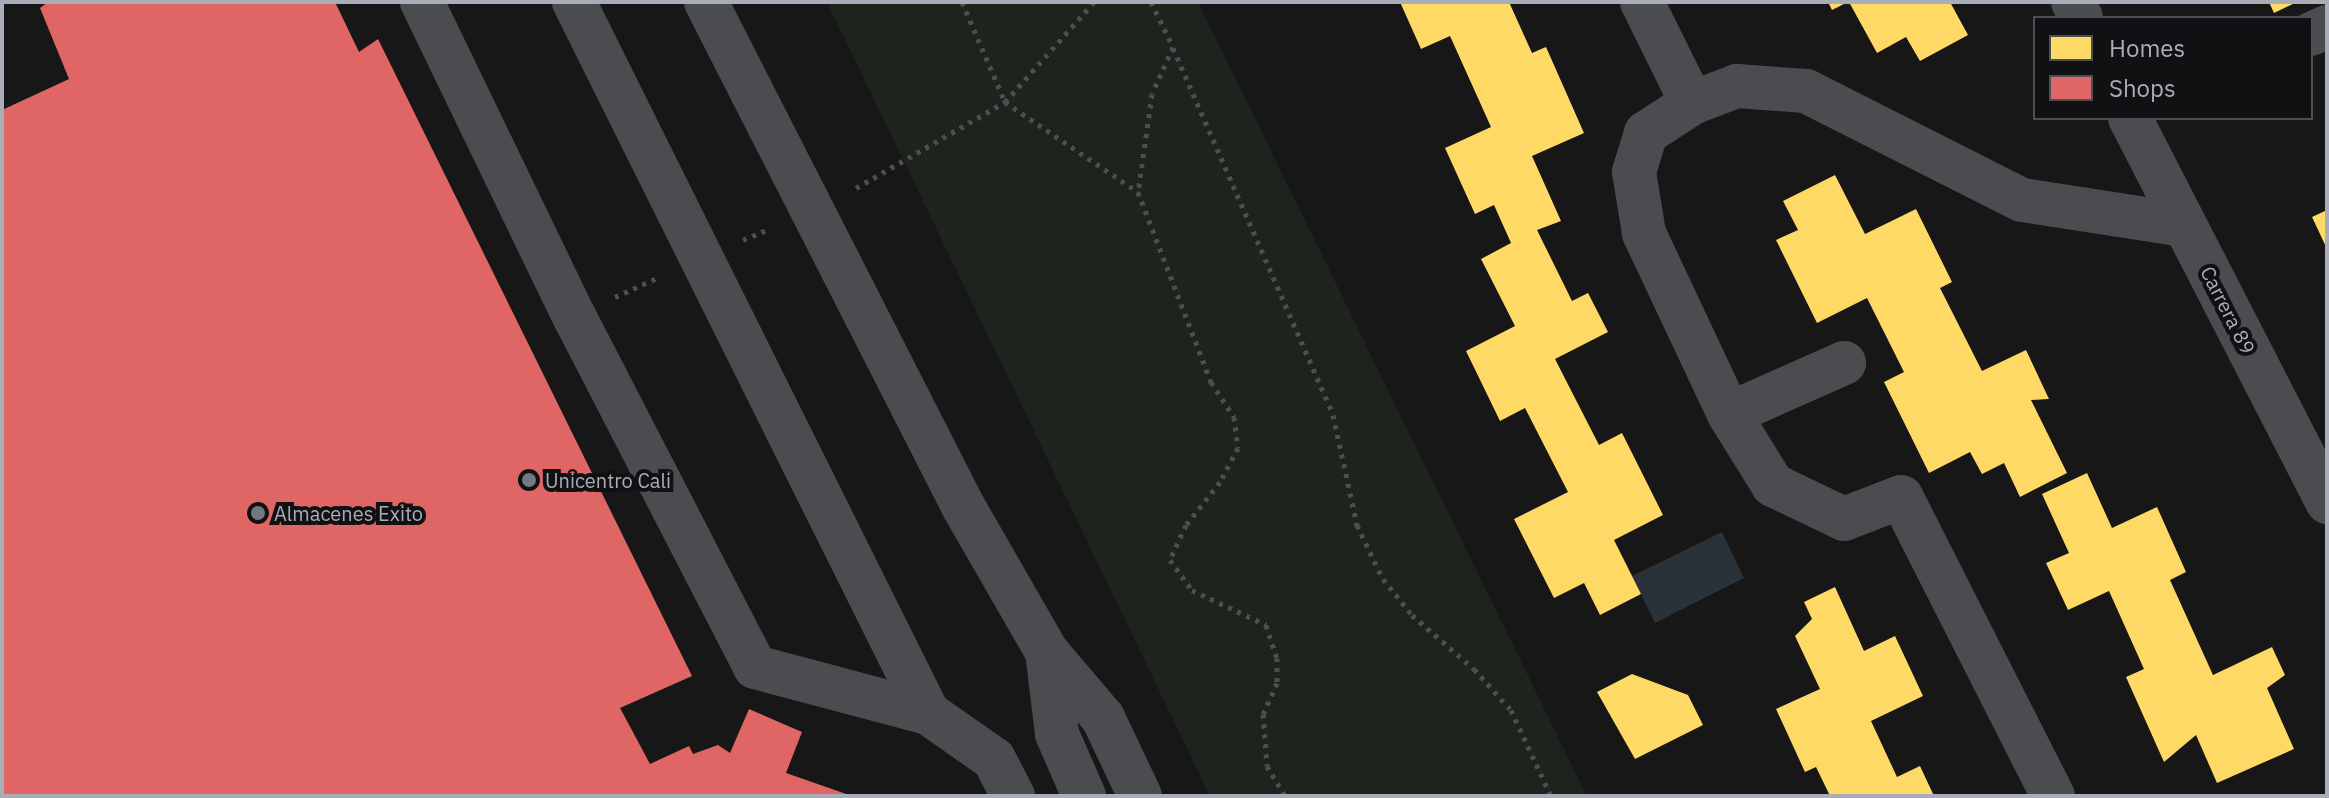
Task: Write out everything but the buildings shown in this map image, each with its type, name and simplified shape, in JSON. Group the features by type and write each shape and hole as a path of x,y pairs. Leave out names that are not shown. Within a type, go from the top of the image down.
{"street":[{"path":"422,2 574,316 755,667 928,713 994,759 1013,796"},
{"path":"574,2 928,713"},
{"path":"706,2 963,506 1047,652 1103,718 1140,796"},
{"path":"1642,2 1692,103"},
{"path":"2053,796 1901,497 1844,519 1773,485 1729,414 1644,233 1634,172 1646,133 1692,103 1737,86 1806,91 2022,200 2184,225"},
{"name":"Carrera 89","path":"2132,120 2327,502"},
{"path":"1729,414 1844,363"},
{"path":"1047,652 1057,734 1084,796"}],"path":[{"path":"962,2 1005,102 1138,192"},
{"path":"902,164 1005,102 1094,2"},
{"path":"1151,2 1333,415 1357,525 1383,579 1412,615 1474,669 1511,710 1551,796"},
{"path":"1173,47 1152,94 1138,192 1211,382 1234,417 1238,448 1220,482 1186,525 1170,560 1192,590 1266,625 1277,658 1277,683 1263,714 1267,766 1285,796"}],"shaded area":[{"path":"827,2 1198,2 1587,796 1210,796"},
{"path":"1722,532 1744,578 1655,623 1632,576"}],"place":[{"name":"Unicentro Cali","path":"529,480"},
{"name":"Almacenes Exito","path":"258,513"}]}
